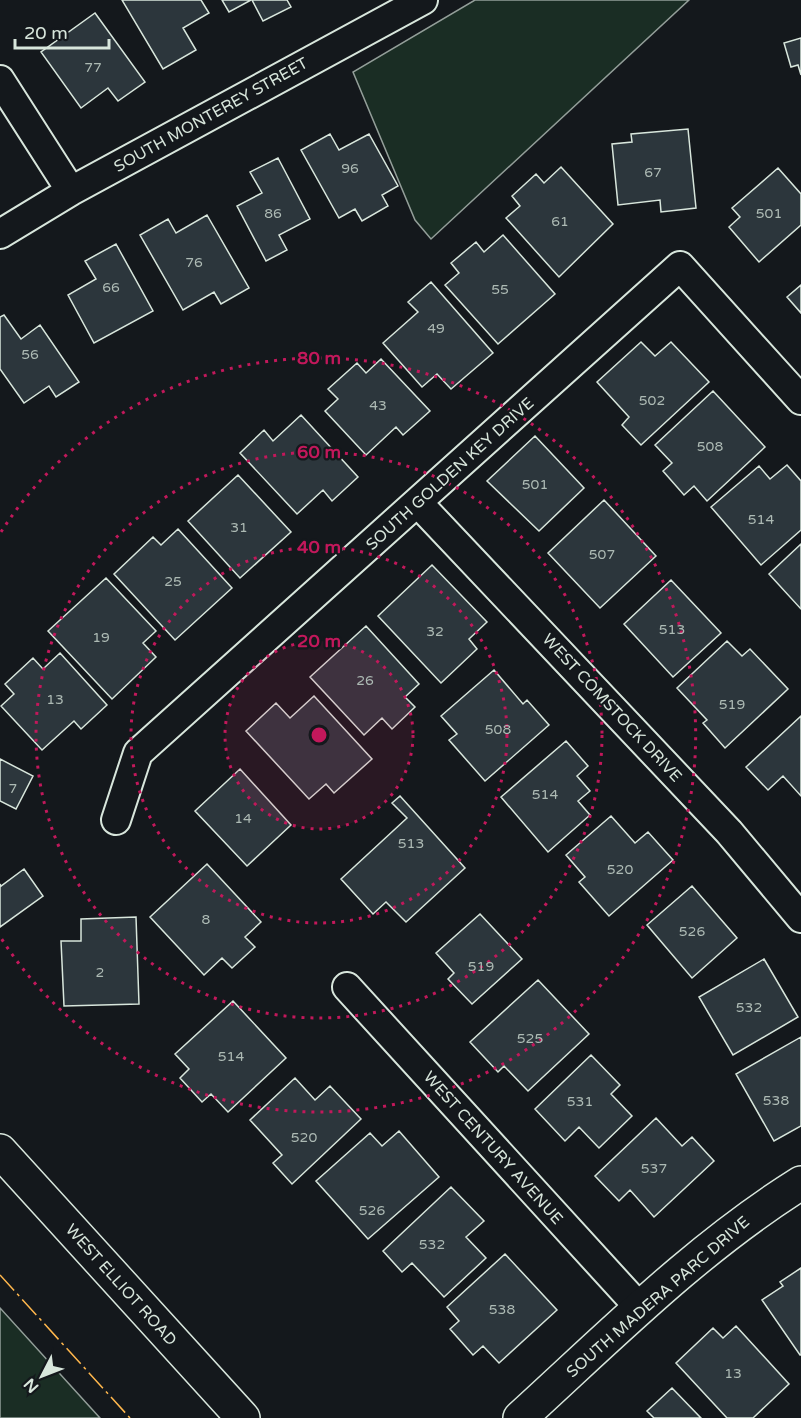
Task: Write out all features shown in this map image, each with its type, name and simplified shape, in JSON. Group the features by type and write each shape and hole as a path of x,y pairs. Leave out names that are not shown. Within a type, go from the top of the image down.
{"street":[{"name":"SOUTH MONTEREY STREET","path":"0,234 71,191 423,0"},
{"path":"0,80 71,191"},
{"name":"SOUTH GOLDEN KEY DRIVE","path":"116,820 138,753 680,266 801,400"},
{"name":"WEST COMSTOCK DRIVE","path":"418,503 729,832 801,918"},
{"name":"WEST CENTURY AVENUE","path":"347,987 640,1308"},
{"name":"WEST ELLIOT ROAD","path":"0,1151 243,1418"},
{"name":"SOUTH MADERA PARC DRIVE","path":"520,1418 640,1308 728,1233 801,1183"}],"green space":[{"path":"475,0 689,0 431,239 415,220 353,72"},
{"path":"0,1308 100,1418 0,1418"}],"building":[{"path":"122,0 201,0 209,13 183,28 196,50 163,69"},
{"path":"222,0 251,0 229,12"},
{"path":"252,0 287,0 291,7 263,21"},
{"path":"95,13 145,82 118,101 108,88 81,108 41,52"},
{"path":"801,38 801,75 798,65 791,67 784,43"},
{"path":"688,129 696,208 661,212 660,200 618,205 612,144 632,142 631,134"},
{"path":"330,134 339,150 369,134 398,186 382,195 388,206 362,221 355,209 339,218 301,150"},
{"path":"278,158 310,219 279,235 287,250 266,261 237,206 262,193 250,172"},
{"path":"561,167 613,224 559,277 506,218 520,206 512,196 536,174 544,183"},
{"path":"778,168 801,194 801,225 759,262 729,227 740,217 732,208"},
{"path":"207,215 249,288 221,304 214,292 183,310 140,235 168,219 176,233"},
{"path":"503,235 555,294 498,344 445,285 459,273 451,263 476,242 484,252"},
{"path":"116,244 153,311 94,343 68,295 96,279 85,261"},
{"path":"431,282 493,353 451,389 437,374 422,387 383,343 418,312 408,302"},
{"path":"801,285 801,313 787,297"},
{"path":"4,315 21,339 40,325 79,382 56,397 49,386 24,403 0,369 0,317"},
{"path":"641,342 655,356 671,342 709,382 641,445 622,425 629,417 597,382"},
{"path":"381,359 430,411 403,435 396,427 366,455 325,411 338,399 328,389 357,363 366,373"},
{"path":"713,391 765,447 707,501 694,486 684,495 663,471 672,463 655,445"},
{"path":"301,415 358,477 332,501 323,490 297,514 240,453 264,430 273,441"},
{"path":"535,436 584,488 539,531 487,481"},
{"path":"787,465 801,481 801,530 761,565 711,507 759,466 770,479"},
{"path":"238,475 291,532 240,578 188,521"},
{"path":"604,500 656,556 600,608 548,553"},
{"path":"178,529 232,588 175,640 114,574 153,537 161,545"},
{"path":"801,544 801,609 769,574"},
{"path":"432,565 487,622 469,639 477,649 441,683 378,616"},
{"path":"106,578 156,631 143,643 156,657 112,699 48,631"},
{"path":"671,580 721,633 673,677 624,624"},
{"path":"366,626 419,684 405,697 415,707 392,729 382,718 364,735 310,677"},
{"path":"727,641 742,656 750,649 788,689 725,748 703,723 707,720 677,688"},
{"path":"60,653 107,705 81,729 74,721 42,750 1,706 14,694 5,684 33,658 43,669"},
{"path":"494,670 523,704 527,700 549,725 485,781 449,740 457,734 441,716"},
{"path":"314,696 372,759 334,793 326,784 309,799 246,731 276,703 290,718"},
{"path":"801,716 801,796 783,776 768,790 746,767"},
{"path":"566,741 588,766 577,776 590,791 578,801 590,815 548,852 501,797"},
{"path":"0,759 33,776 16,809 0,801"},
{"path":"240,769 291,825 247,866 195,811"},
{"path":"400,796 465,868 406,922 386,902 373,914 341,879 407,818 392,803"},
{"path":"611,816 635,843 648,832 673,860 609,916 579,882 585,877 566,855"},
{"path":"207,864 261,922 245,937 255,947 232,968 222,958 204,975 150,917"},
{"path":"24,869 43,896 0,927 0,884 1,886"},
{"path":"692,886 737,938 692,978 647,925"},
{"path":"480,914 522,959 472,1004 448,979 454,973 436,953"},
{"path":"136,917 139,1004 64,1006 61,941 81,941 81,919"},
{"path":"764,959 798,1017 733,1055 699,997"},
{"path":"538,980 589,1034 528,1091 504,1066 498,1072 470,1042"},
{"path":"233,1001 286,1058 228,1112 211,1094 202,1102 180,1078 189,1069 175,1054"},
{"path":"801,1037 801,1126 774,1141 736,1074"},
{"path":"591,1055 620,1085 611,1094 632,1116 599,1148 579,1127 565,1141 535,1109"},
{"path":"295,1078 315,1100 330,1086 361,1119 292,1184 273,1163 282,1155 250,1120"},
{"path":"656,1118 682,1146 692,1137 714,1161 654,1217 630,1190 619,1201 595,1176"},
{"path":"399,1131 439,1177 368,1239 316,1181 370,1133 382,1146"},
{"path":"451,1187 484,1221 466,1237 486,1258 444,1297 412,1263 402,1272 383,1251"},
{"path":"505,1254 557,1310 499,1363 483,1346 473,1355 450,1329 459,1321 447,1307"},
{"path":"801,1268 800,1355 762,1300 783,1286 780,1282"},
{"path":"736,1326 789,1384 753,1418 727,1418 676,1363 713,1328 723,1338"},
{"path":"672,1388 701,1418 654,1418 647,1411"}],"power":[{"path":"0,1275 130,1418"}]}
